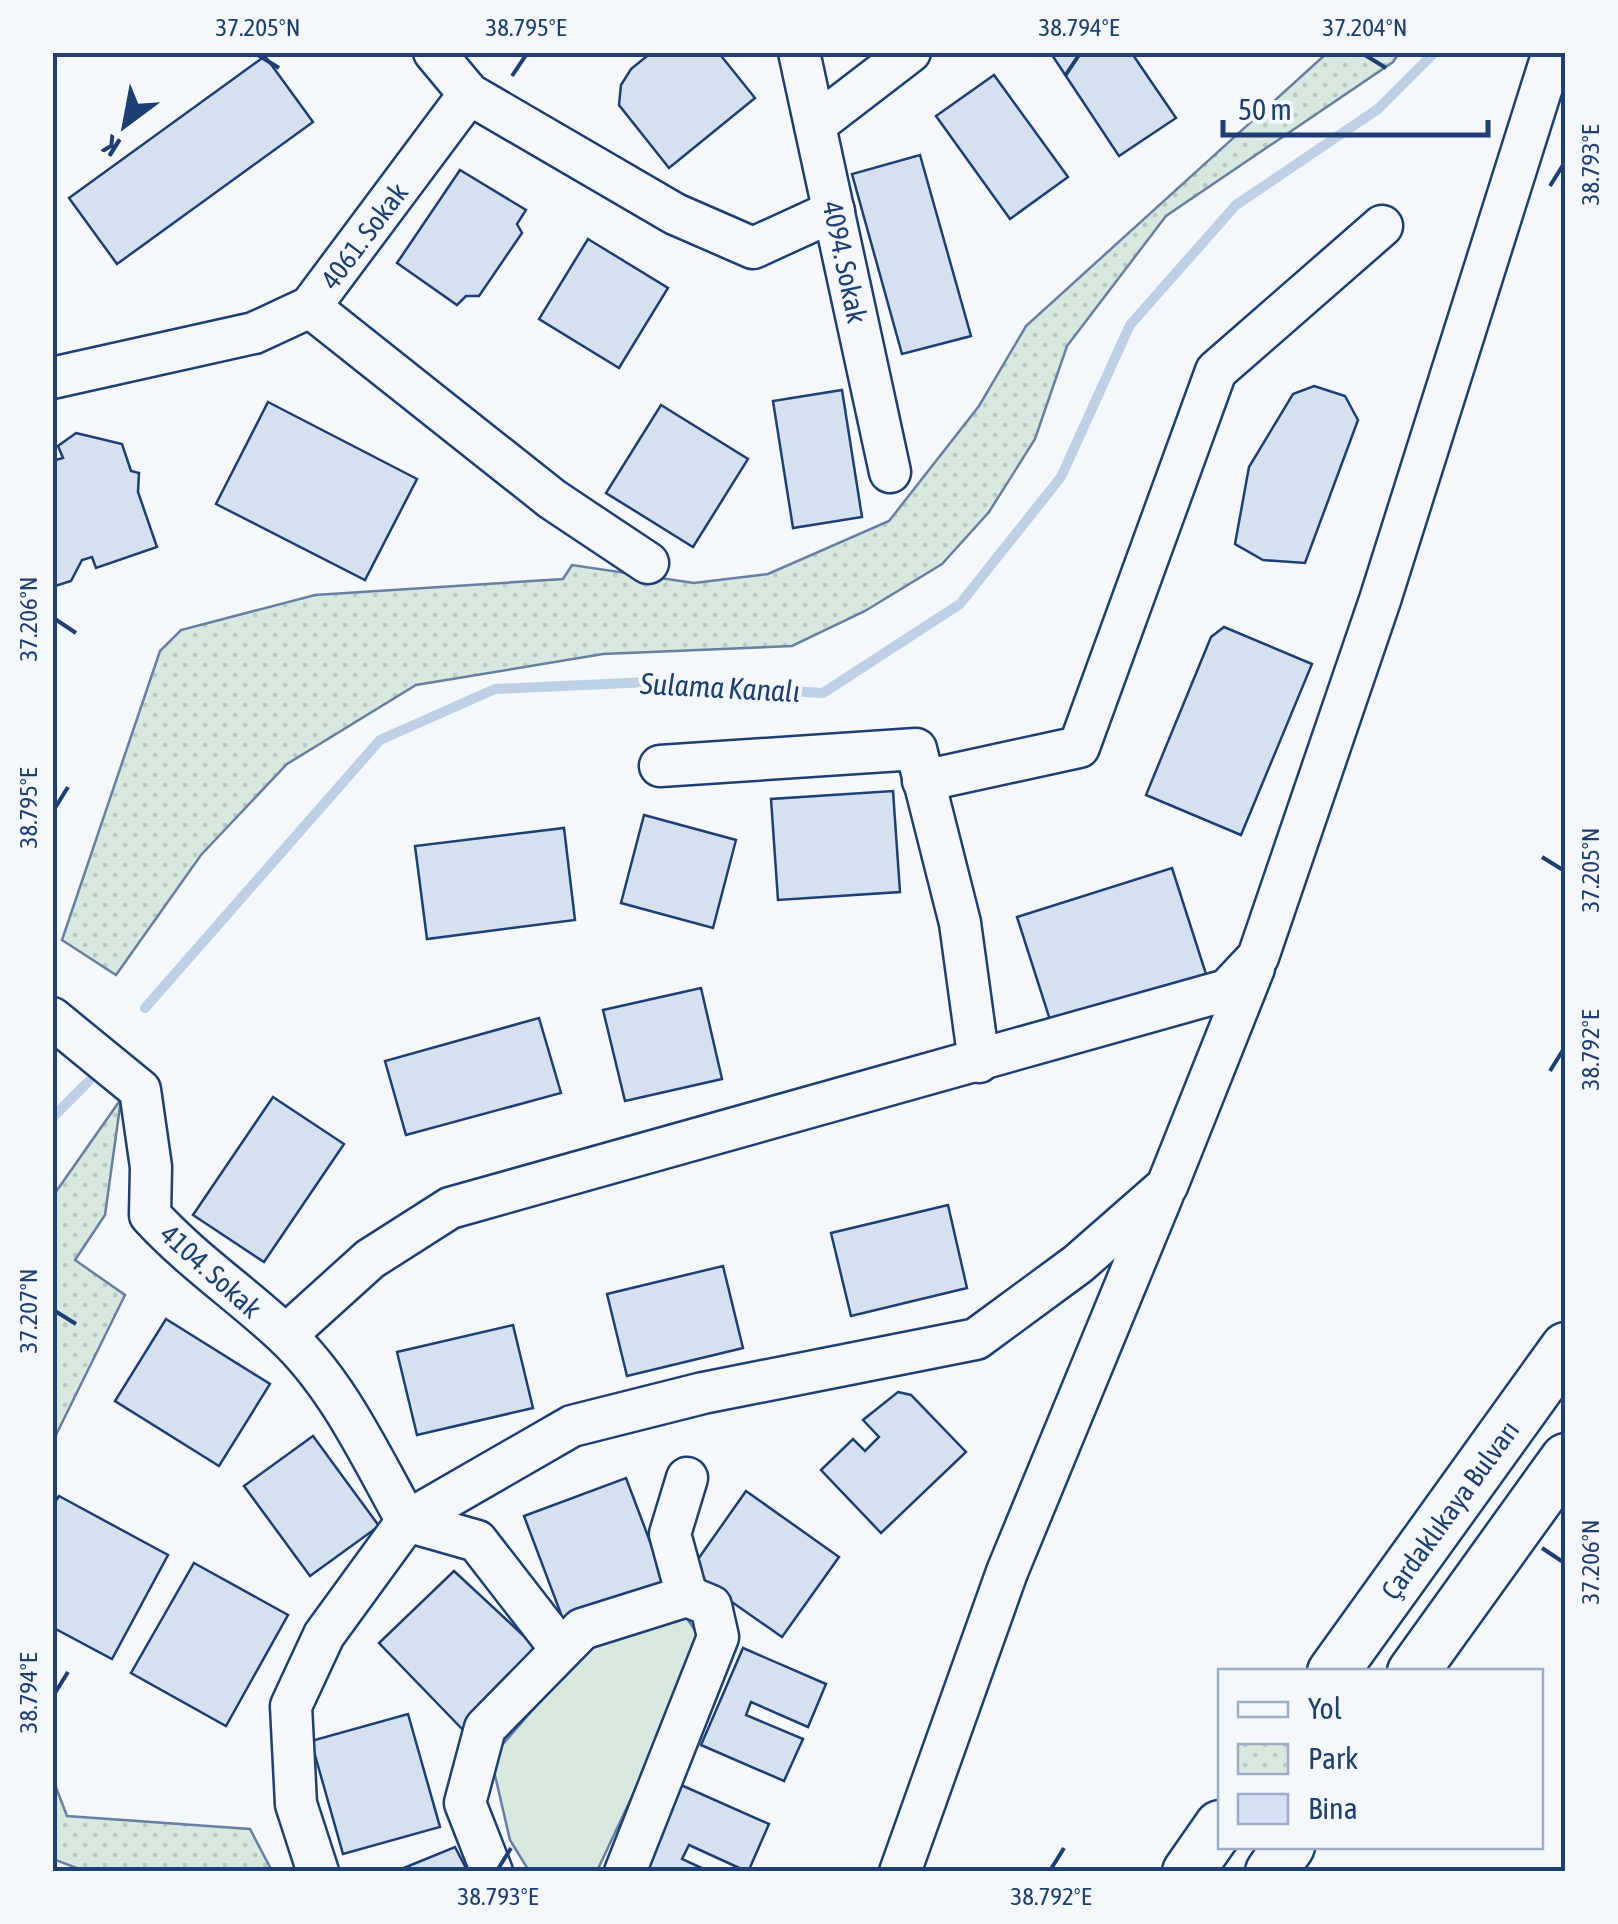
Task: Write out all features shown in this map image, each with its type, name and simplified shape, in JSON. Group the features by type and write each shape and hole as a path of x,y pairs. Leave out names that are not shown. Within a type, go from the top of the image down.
{"main road":[{"name":"Çardaklıkaya Bulvarı","path":"1335,1669 1566,1348"},
{"path":"1415,1669 1566,1460"},
{"path":"1188,1872 1218,1829"},
{"path":"1271,1872 1286,1849"}],"street":[{"path":"434,52 469,94 675,214 753,248 834,210"},
{"name":"4094. Sokak","path":"799,52 890,472"},
{"path":"815,125 910,52"},
{"path":"900,1872 1007,1572 1258,957 1380,600 1553,52"},
{"name":"4061. Sokak","path":"52,378 254,333 310,307 469,94"},
{"path":"924,781 1079,747 1216,371 1382,226"},
{"path":"310,307 552,499 648,563"},
{"path":"660,766 916,749 960,923 980,1062"},
{"path":"286,1335 370,1260 450,1208 1228,990 1258,957"},
{"name":"4104. Sokak","path":"52,1018 140,1090 152,1167 150,1215 182,1250 286,1335 336,1396 407,1521"},
{"path":"318,1872 296,1804 291,1706 324,1635 407,1521 572,1426 702,1393 976,1340 1078,1264 1167,1186"},
{"path":"687,1478 670,1534 688,1596"},
{"path":"407,1521 477,1541 560,1648"},
{"path":"492,1872 465,1803 484,1728 582,1629 688,1596 711,1606 718,1637 625,1872"}],"green space":[{"path":"1327,53 1399,53 1393,62 1166,216 1067,346 1035,439 989,512 942,564 865,611 792,646 603,654 416,685 287,764 201,855 116,975 62,940 160,651 181,630 315,595 563,579 572,565 694,583 768,574 889,521 979,406 1026,326"},
{"path":"121,1099 105,1215 75,1260 125,1295 53,1441 53,1196"},
{"path":"681,1610 704,1643 597,1871 529,1871 510,1840 491,1758 609,1621"},
{"path":"52,1777 67,1816 250,1829 272,1871 84,1871 53,1859"}],"building":[{"path":"652,52 718,52 755,98 669,168 619,105 621,85 631,69"},
{"path":"1050,52 1131,52 1176,118 1119,156"},
{"path":"265,56 313,122 117,264 69,198"},
{"path":"994,75 1068,177 1010,219 936,116"},
{"path":"920,155 971,336 902,354 852,174"},
{"path":"460,170 526,210 517,224 522,233 479,296 466,296 457,305 397,263"},
{"path":"588,239 668,288 619,368 539,319"},
{"path":"1314,386 1345,396 1358,420 1305,563 1263,560 1235,544 1249,467 1293,394"},
{"path":"842,390 862,517 793,528 773,401"},
{"path":"268,402 417,479 365,580 216,504"},
{"path":"661,405 748,459 693,547 606,493"},
{"path":"76,433 122,444 131,471 139,473 138,492 157,547 96,568 92,557 82,560 71,581 52,587 52,461 63,458 58,446"},
{"path":"1224,627 1312,664 1241,835 1146,795 1211,637"},
{"path":"893,791 900,892 778,900 771,799"},
{"path":"644,815 736,840 713,928 621,903"},
{"path":"564,828 575,920 427,939 415,846"},
{"path":"1172,868 1206,974 1051,1023 1017,917"},
{"path":"701,988 722,1079 625,1101 603,1010"},
{"path":"539,1018 561,1093 406,1135 385,1061"},
{"path":"273,1097 344,1144 264,1262 193,1215"},
{"path":"948,1205 967,1288 851,1316 831,1233"},
{"path":"723,1266 743,1348 627,1376 607,1294"},
{"path":"166,1319 270,1384 219,1466 115,1401"},
{"path":"513,1325 533,1408 417,1435 397,1352"},
{"path":"898,1392 911,1395 966,1452 881,1533 821,1470 853,1439 865,1451 879,1437 863,1420"},
{"path":"313,1436 379,1526 310,1576 244,1486"},
{"path":"626,1478 666,1584 564,1622 524,1516"},
{"path":"746,1491 839,1557 782,1637 689,1572"},
{"path":"59,1496 168,1555 112,1659 52,1627 52,1507"},
{"path":"194,1563 288,1615 226,1726 131,1673"},
{"path":"454,1571 539,1650 465,1732 379,1643"},
{"path":"743,1648 826,1684 808,1727 751,1702 746,1715 803,1739 784,1781 701,1745"},
{"path":"408,1714 440,1827 343,1854 311,1741"},
{"path":"681,1785 769,1824 748,1872 689,1845 682,1859 710,1872 642,1872"},
{"path":"455,1847 468,1872 394,1872"}],"waterway":[{"name":"Sulama Kanalı","path":"145,1008 380,740 495,689 649,682 823,693 960,604 1061,477 1130,325 1236,205 1378,109 1435,52"},
{"name":"Sulama Kanalı","path":"52,1118 89,1081"}]}
